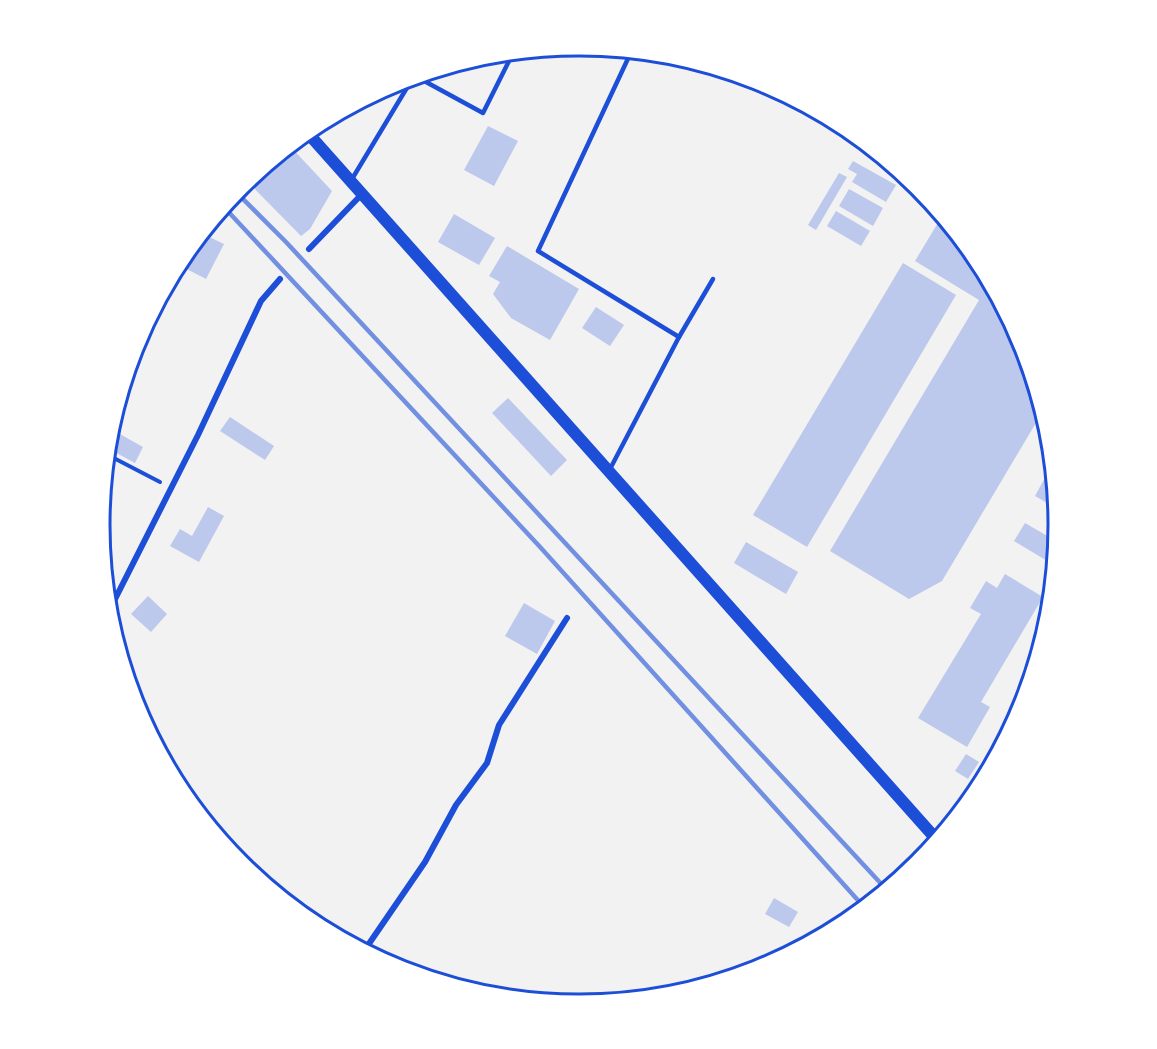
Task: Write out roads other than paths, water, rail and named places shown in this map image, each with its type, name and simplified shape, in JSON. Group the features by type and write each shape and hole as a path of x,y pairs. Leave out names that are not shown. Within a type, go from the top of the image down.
{"main road":[{"path":"313,139 931,834"}],"street":[{"path":"309,249 363,193"},
{"path":"116,597 261,301 280,279"},
{"path":"369,944 425,862 456,805 487,763 499,725 567,618"}],"lane":[{"path":"628,59 538,251 680,337"},
{"path":"424,81 483,113 509,61"},
{"path":"351,181 407,88"},
{"path":"609,471 713,279"}],"railway":[{"path":"242,198 286,242 881,883"},
{"path":"229,212 541,548 858,901"}]}
